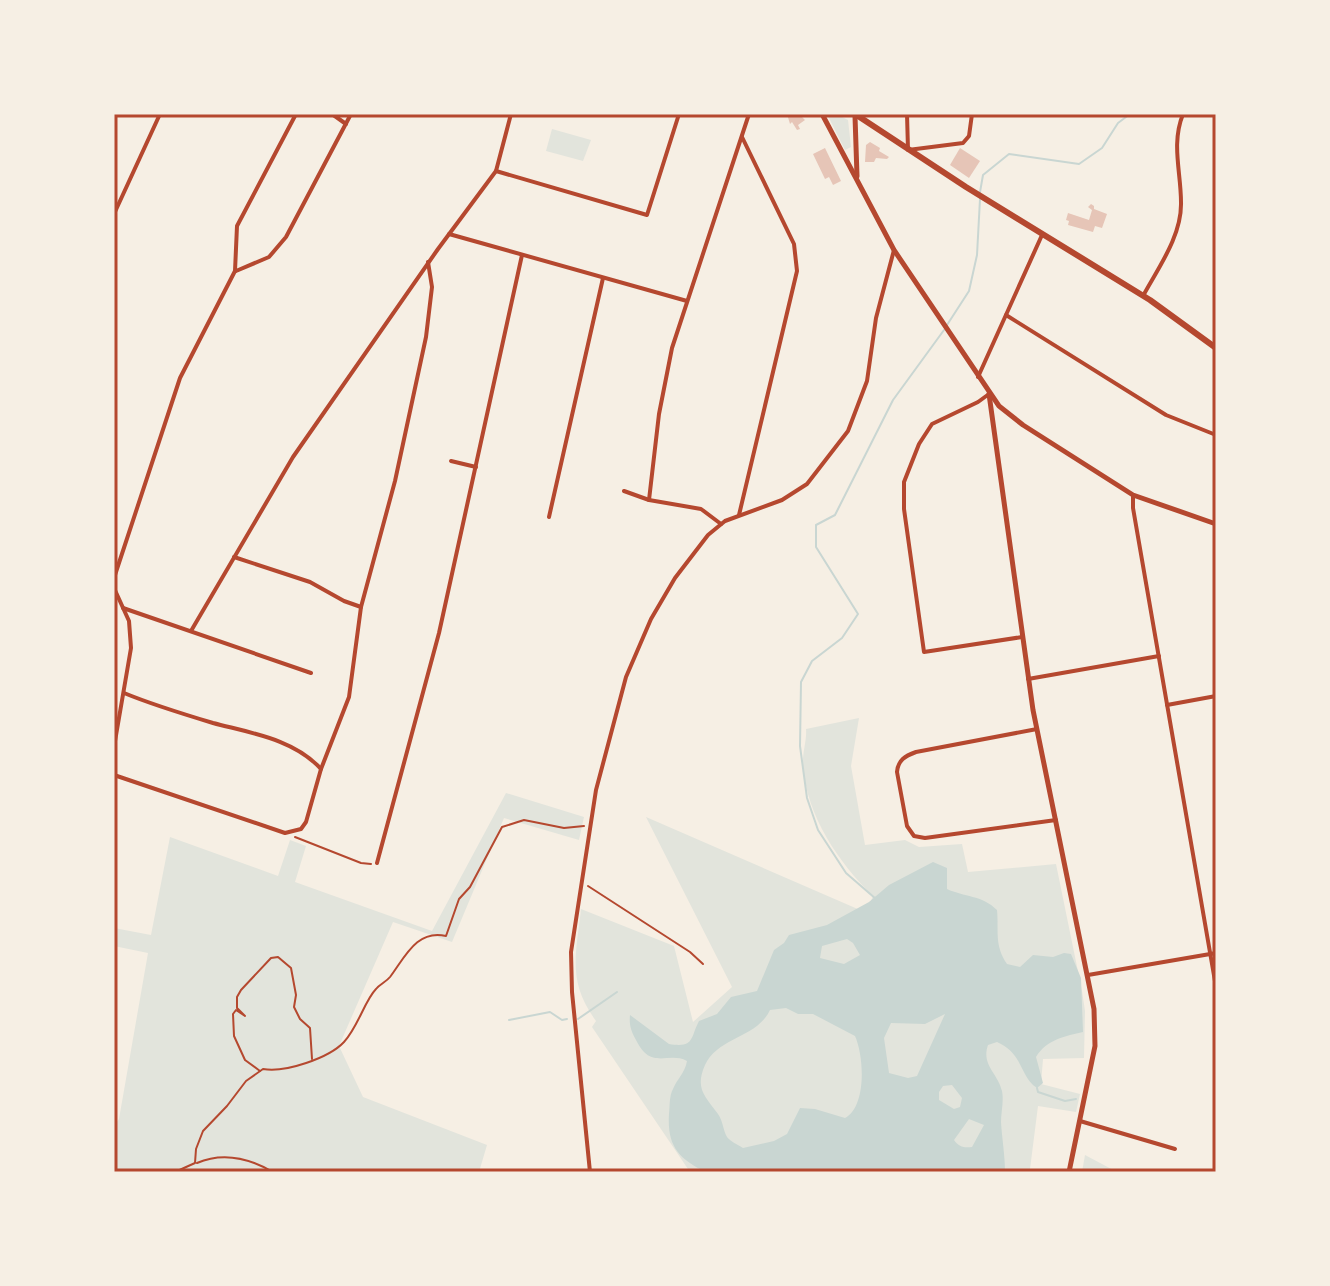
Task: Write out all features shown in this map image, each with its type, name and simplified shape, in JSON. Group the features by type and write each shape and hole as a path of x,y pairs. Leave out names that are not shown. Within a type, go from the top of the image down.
{"main road":[{"path":"855,115 1143,296 1216,348"}],"street":[{"path":"114,214 160,114"},
{"path":"114,578 180,378 235,271 237,226 296,114"},
{"path":"332,114 346,124"},
{"path":"235,271 269,257 286,237 351,114"},
{"path":"191,631 293,457 428,262 496,171 511,114"},
{"path":"496,171 647,215 679,114"},
{"path":"649,500 663,385 687,301 749,114"},
{"path":"822,114 894,250 989,394 1014,419 1133,495 1216,524"},
{"path":"907,114 908,150 964,142 969,136 972,114"},
{"path":"1143,296 1178,226 1181,202 1176,138 1183,114"},
{"path":"855,115 857,177"},
{"path":"739,515 797,271 794,244 742,137"},
{"path":"449,234 687,301"},
{"path":"978,377 1042,235"},
{"path":"590,1172 571,977 572,944 590,826 619,701 634,654 675,578 693,553 721,524 782,500 807,484 848,431 867,381 876,318 894,250"},
{"path":"377,863 439,633 522,255"},
{"path":"114,775 285,833 301,829 306,822 321,769 349,697 361,607 395,481 423,350 432,287 428,262"},
{"path":"549,517 603,278"},
{"path":"1006,315 1166,415 1216,435"},
{"path":"989,394 1028,679 1088,975 1096,1038 1069,1172"},
{"path":"989,394 929,426 905,477 904,509 924,652 1022,637"},
{"path":"451,461 476,467"},
{"path":"624,491 649,500 701,509 721,524"},
{"path":"1133,495 1167,705 1213,953 1216,987"},
{"path":"234,557 310,582 361,607"},
{"path":"114,588 129,621 131,648 114,747"},
{"path":"123,608 311,673"},
{"path":"1028,679 1159,656"},
{"path":"124,693 162,708 287,744 309,756 321,769"},
{"path":"1167,705 1216,696"},
{"path":"1037,729 916,752 904,758 898,764 897,772 907,826 914,836 925,838 1056,820"},
{"path":"1088,975 1213,953"},
{"path":"1080,1121 1175,1149"}],"path":[{"path":"195,1163 196,1149 203,1131 246,1081 260,1071 279,1071 313,1060 342,1045 376,989 390,977 413,944 428,936 446,936 459,899 470,887 502,827 524,820 564,828 590,826"},
{"path":"285,833 361,863 377,863"},
{"path":"581,881 690,952 703,964"},
{"path":"260,1071 245,1060 234,1036 233,1014 236,1010 245,1016 237,1008 237,997 271,958 287,961 291,968 296,995 294,1007 300,1019 310,1028 313,1060"},
{"path":"175,1172 215,1156 248,1161 273,1172"}],"shaded area":[{"path":"827,114 836,114 848,120 851,147 845,150"},
{"path":"552,129 591,140 583,161 546,151"},
{"path":"859,718 851,766 865,845 905,840 919,847 962,844 968,872 1056,864 1085,1011 1084,1058 1043,1059 1041,1084 1080,1094 1076,1112 1038,1106 1030,1169 1044,1172 690,1172 592,1027 596,1021 577,980 576,954 581,909 674,946 693,1022 732,987 646,817 860,910 870,903 873,896 826,837 811,803 803,766 806,729"},
{"path":"506,793 584,817 579,840 504,818 452,942 393,922 339,1046 363,1097 487,1145 479,1172 144,1172 132,1169 119,1172 114,1168 114,1126 119,1119 148,953 114,946 114,928 151,935 170,837 278,876 290,840 306,846 295,882 432,931"},
{"path":"933,862 947,868 947,889 979,899 997,910 999,944 1007,964 1020,967 1033,955 1053,957 1071,954 1081,978 1083,1032 1057,1039 1040,1051 1036,1057 1043,1083 1037,1088 1006,1047 997,1042 988,1045 987,1058 1003,1095 1001,1122 1005,1172 706,1172 688,1162 672,1143 669,1125 671,1095 687,1061 648,1055 633,1034 630,1015 669,1044 688,1043 699,1021 717,1014 731,997 757,991 774,950 789,935 827,925 869,902 889,885","holes":["847,939 860,955 844,964 820,958 822,946","786,1008 798,1014 813,1014 855,1036 862,1068 860,1092 852,1112 845,1118 800,1108 787,1134 774,1141 743,1148 727,1137 720,1117 702,1091 702,1073 711,1056 756,1026 770,1010","945,1014 917,1076 908,1078 889,1073 884,1038 891,1023 925,1024","952,1085 962,1098 960,1107 954,1109 939,1100 943,1086","969,1119 984,1125 972,1147 954,1140"]},
{"path":"1085,1155 1117,1172 1082,1172"}],"building":[{"path":"787,114 805,120 798,125 800,129 797,130 792,122 790,124"},
{"path":"870,142 889,157 865,162 866,145"},
{"path":"825,148 841,181 833,185 829,177 825,179 813,154"},
{"path":"960,148 980,161 969,178 950,165"},
{"path":"1091,204 1094,209 1107,214 1102,228 1095,226 1093,232 1068,225 1068,213 1089,220 1092,210 1088,207"}],"waterway":[{"path":"980,192 983,175 1009,154 1079,164 1102,148 1118,123 1130,114"},
{"path":"947,325 969,291 977,255 980,199"},
{"path":"876,899 846,873 818,830 807,798 800,746 801,682 812,661 842,638 858,614 816,547 816,525 835,515 893,400 944,330"},
{"path":"578,1019 617,992"},
{"path":"509,1020 550,1012 562,1020 567,1019"},
{"path":"1037,1088 1038,1092 1065,1101 1076,1099"}]}
